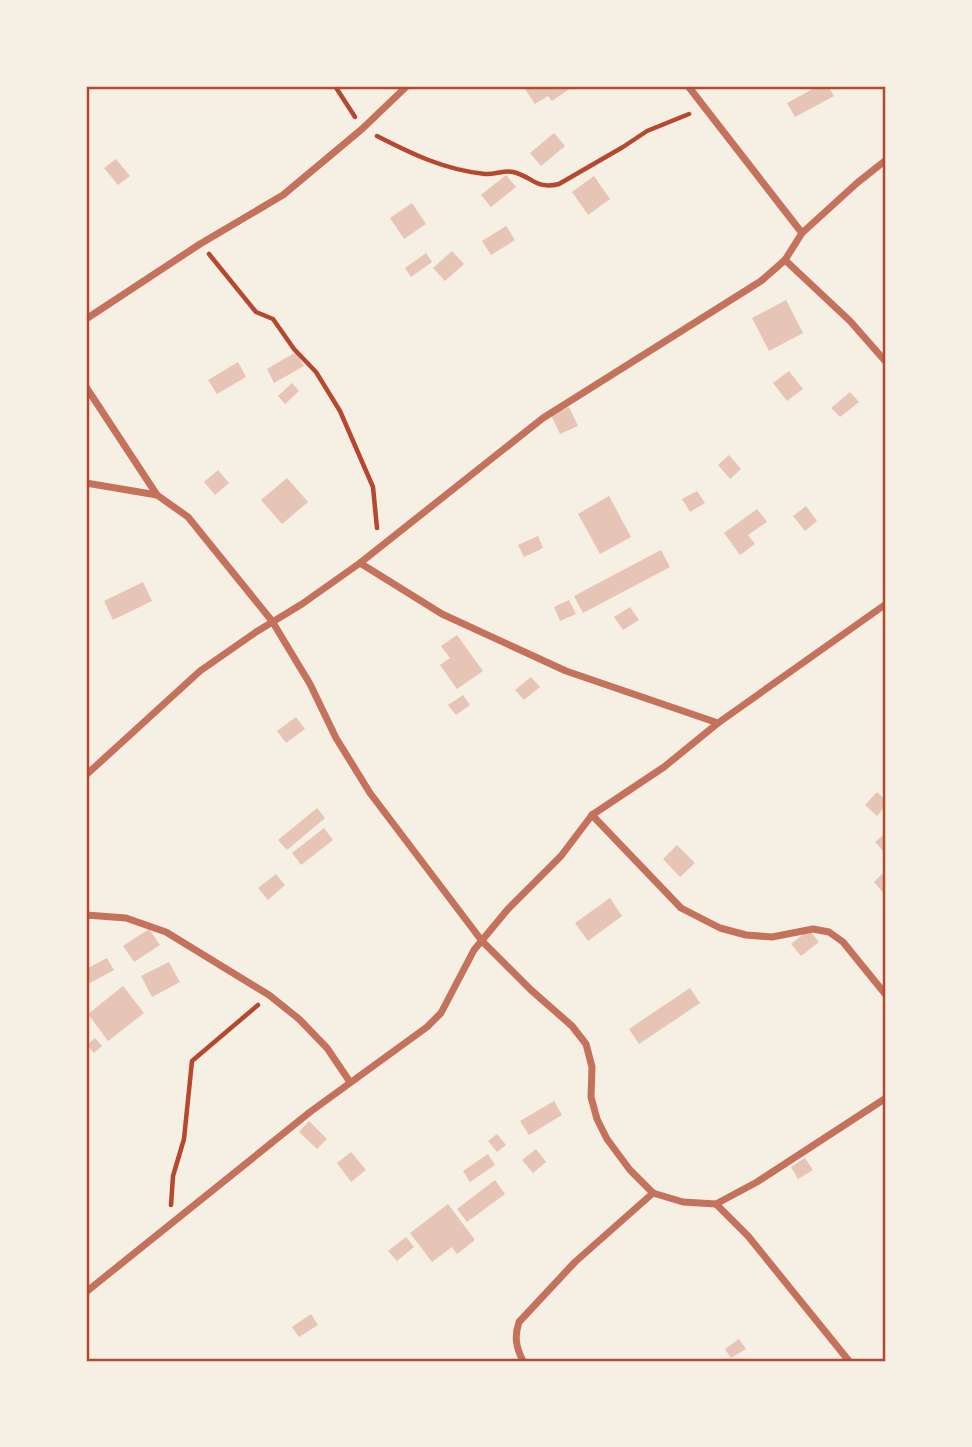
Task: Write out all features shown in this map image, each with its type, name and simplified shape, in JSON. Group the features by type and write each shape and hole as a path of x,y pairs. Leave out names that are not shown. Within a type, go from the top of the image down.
{"street":[{"path":"86,319 201,244 283,195 362,129 407,86"},
{"path":"688,86 802,233"},
{"path":"86,775 200,671 360,563 543,418 761,281 785,260 802,233 886,160"},
{"path":"785,260 850,321 886,362"},
{"path":"86,387 157,495 188,517 272,621 310,684 336,738 370,793 482,941 572,1026 586,1044 592,1067 591,1097 597,1119 607,1139 630,1170 653,1193 683,1202 716,1205 768,1175 886,1098"},
{"path":"86,483 157,495"},
{"path":"360,563 442,614 566,671 718,723"},
{"path":"86,1292 170,1227 261,1150 427,1027 441,1013 469,958 482,941 508,909 561,856 592,815 664,767 718,723 886,604"},
{"path":"592,815 681,908 720,928 746,935 772,937 813,929 829,932 843,942 886,995"},
{"path":"86,915 126,918 166,932 269,995 299,1018 327,1048 350,1082"},
{"path":"523,1361 516,1347 519,1322 575,1262 653,1193"},
{"path":"716,1205 748,1236 849,1361"}],"path":[{"path":"335,86 362,129 423,160 486,174 513,172 538,185 549,186 559,184 647,131 706,108"},
{"path":"201,244 256,312 273,319 294,349 316,372 340,411 373,487 379,546"},
{"path":"170,1227 173,1175 184,1139 192,1061 269,995"}],"building":[{"path":"523,86 571,88 552,101 548,96 535,104"},
{"path":"818,86 828,86 834,96 795,117 787,103"},
{"path":"554,133 565,146 541,166 530,153"},
{"path":"116,159 130,176 118,185 104,168"},
{"path":"506,175 516,187 491,207 481,195"},
{"path":"594,176 610,199 588,215 572,192"},
{"path":"412,203 426,224 404,239 390,218"},
{"path":"506,226 515,240 491,255 482,241"},
{"path":"452,251 464,264 445,281 433,268"},
{"path":"426,253 432,262 411,277 405,268"},
{"path":"786,300 803,333 769,351 752,318"},
{"path":"296,352 304,366 274,383 267,369"},
{"path":"238,362 246,377 217,394 208,380"},
{"path":"789,371 803,389 787,401 773,383"},
{"path":"292,383 299,391 285,404 278,396"},
{"path":"850,392 859,402 840,417 831,408"},
{"path":"569,407 578,426 560,434 551,415"},
{"path":"729,455 741,469 730,479 718,465"},
{"path":"218,470 229,483 215,495 204,482"},
{"path":"287,478 308,502 282,524 261,500"},
{"path":"697,491 705,503 690,512 682,499"},
{"path":"609,496 631,537 600,554 578,514"},
{"path":"806,506 817,521 805,531 793,516"},
{"path":"757,509 767,522 748,535 755,544 740,555 724,533"},
{"path":"538,536 543,548 524,557 518,545"},
{"path":"661,550 670,567 583,613 574,596"},
{"path":"143,582 152,601 113,620 104,601"},
{"path":"569,600 576,614 560,621 554,607"},
{"path":"630,607 639,620 623,630 614,617"},
{"path":"457,635 483,671 457,689 440,665 450,658 441,646"},
{"path":"531,677 540,687 524,700 515,690"},
{"path":"463,695 470,705 456,715 448,705"},
{"path":"296,717 305,729 286,743 277,731"},
{"path":"877,792 886,800 886,805 877,816 865,805"},
{"path":"317,808 325,818 287,850 278,840"},
{"path":"324,828 333,840 301,865 292,853"},
{"path":"886,833 886,854 875,842"},
{"path":"677,845 695,863 680,877 663,859"},
{"path":"886,870 886,896 874,882"},
{"path":"276,874 285,885 268,900 258,888"},
{"path":"610,898 622,916 588,941 575,923"},
{"path":"149,929 160,945 134,962 123,946"},
{"path":"809,930 819,942 801,956 791,944"},
{"path":"107,958 114,970 90,983 86,969"},
{"path":"169,962 180,982 152,997 141,976"},
{"path":"123,986 144,1013 108,1041 88,1014"},
{"path":"690,988 700,1003 639,1044 629,1029"},
{"path":"95,1038 102,1046 94,1053 87,1045"},
{"path":"554,1101 562,1115 529,1135 520,1121"},
{"path":"309,1121 327,1139 317,1149 299,1132"},
{"path":"497,1134 506,1145 497,1152 488,1141"},
{"path":"536,1149 546,1162 533,1173 522,1160"},
{"path":"351,1152 366,1170 351,1182 337,1163"},
{"path":"488,1154 495,1165 470,1182 463,1171"},
{"path":"805,1158 813,1170 798,1179 791,1167"},
{"path":"495,1180 505,1194 467,1222 457,1209"},
{"path":"448,1204 475,1240 457,1254 452,1247 432,1262 410,1233"},
{"path":"406,1237 414,1247 397,1261 388,1251"},
{"path":"311,1314 318,1325 299,1337 292,1327"},
{"path":"739,1339 746,1349 731,1358 725,1349"}]}
